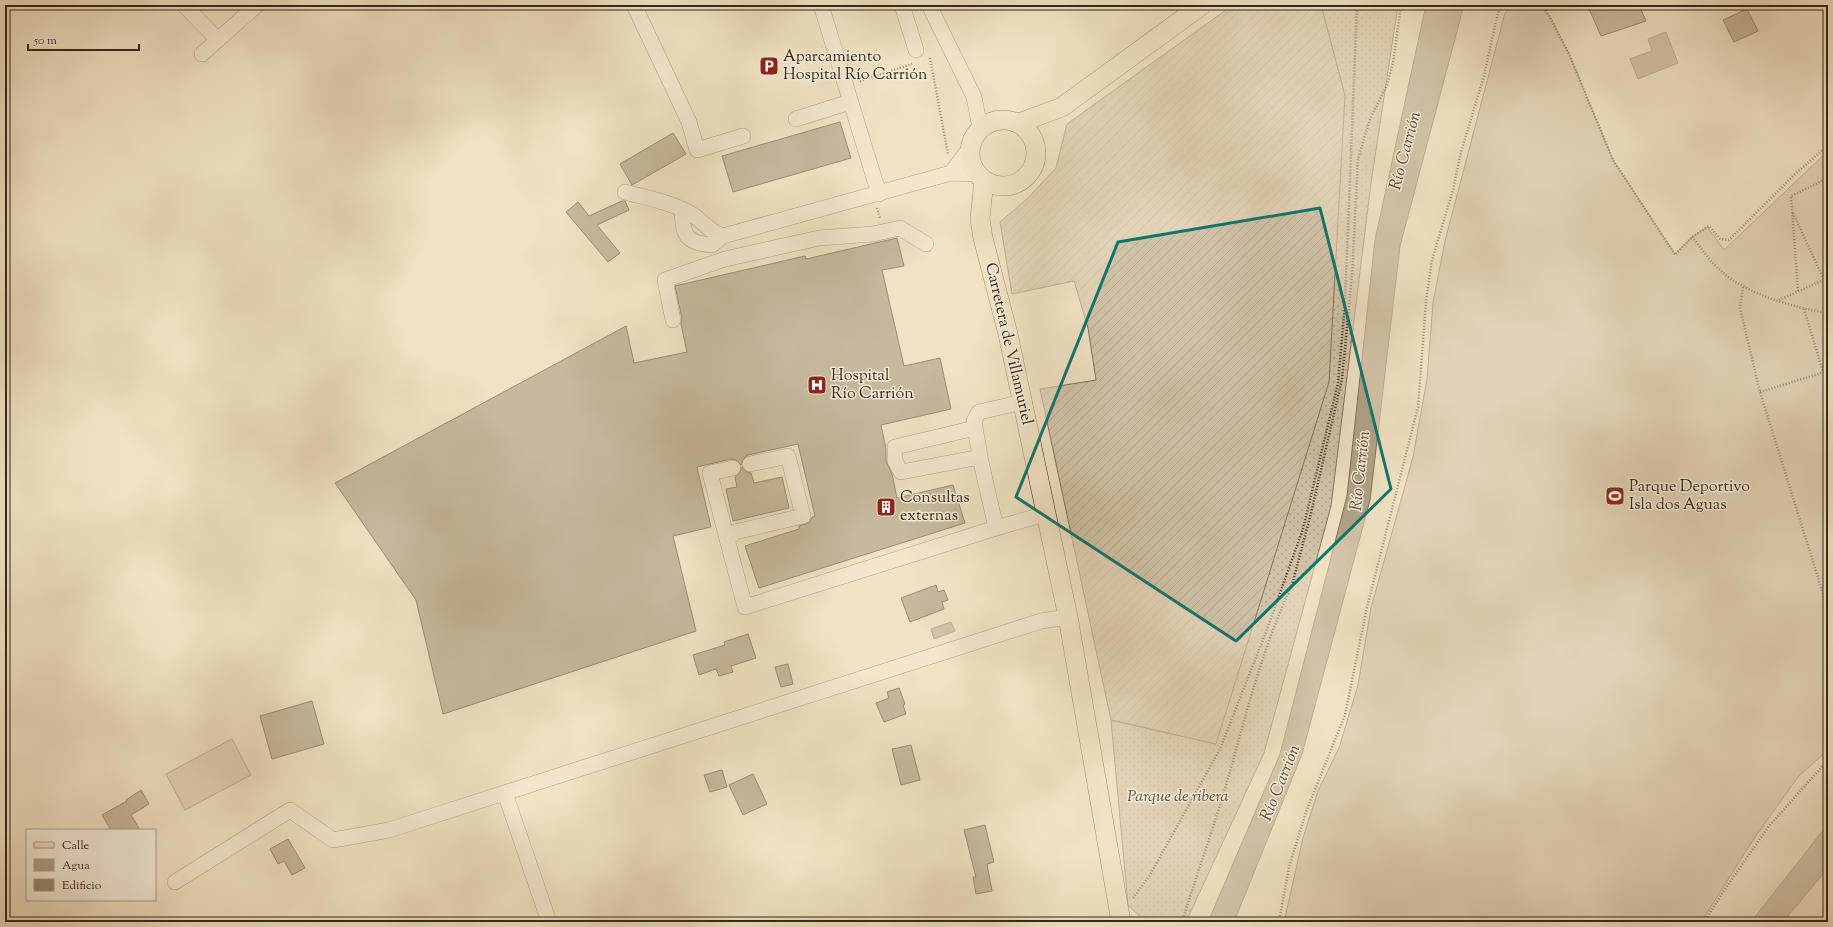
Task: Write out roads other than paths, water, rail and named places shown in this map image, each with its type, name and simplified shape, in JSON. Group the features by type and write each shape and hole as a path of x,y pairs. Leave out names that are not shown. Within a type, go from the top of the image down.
{"main road":[{"path":"1019,123 1062,107 1202,5"},
{"path":"1035,143 1062,107"},
{"path":"998,119 1019,123 1029,131 1035,143 1037,153 1035,163 1024,179 1015,184 1004,186 994,185 981,177 972,166 970,148 973,137 980,128 989,122 998,119"},
{"name":"Carretera de Villamuriel","path":"981,177 980,219 983,238 1008,334 1068,617 1120,919"},
{"path":"980,219 1004,186"}],"street":[{"path":"184,5 218,40"},
{"path":"202,54 257,5"},
{"path":"634,5 689,122 697,150 743,136"},
{"path":"821,5 876,195"},
{"path":"902,5 921,56"},
{"path":"930,5 974,98 980,128"},
{"path":"796,119 850,102"},
{"path":"951,173 970,148"},
{"path":"682,210 682,226 688,237 697,244 712,245 723,236 876,195 951,173 981,177"},
{"path":"625,192 669,204 691,214 716,234 723,236"},
{"path":"673,320 665,280 725,259 819,238 873,234 900,228 926,244"},
{"path":"996,528 980,458 974,421 979,412 1023,402"},
{"path":"975,428 895,447 895,461 901,472 980,458"},
{"path":"727,539 734,532 803,516 788,456 750,464"},
{"path":"733,468 710,473 745,607 1045,514"},
{"path":"175,882 290,810 333,840 389,830 1041,621 1068,617"},
{"path":"505,793 549,922"}],"water":[{"name":"Río Carrión","path":"1426,5 1464,5 1400,246 1370,500 1302,754 1234,922 1208,922 1280,754 1347,496 1375,240"},
{"path":"1666,32 1678,63 1638,79 1630,59 1652,51 1648,39"},
{"path":"951,622 955,631 934,639 931,629"},
{"path":"1828,824 1828,868 1783,922 1751,922"}],"place":[{"name":"Aparcamiento Hospital Río Carrión","path":"769,66"},
{"name":"Hospital Río Carrión","path":"817,385"},
{"name":"Parque Deportivo Isla dos Aguas","path":"1615,496"},
{"name":"Consultas externas","path":"886,507"}],"park label":[{"name":"Parque de ribera","path":"1178,797"}]}
